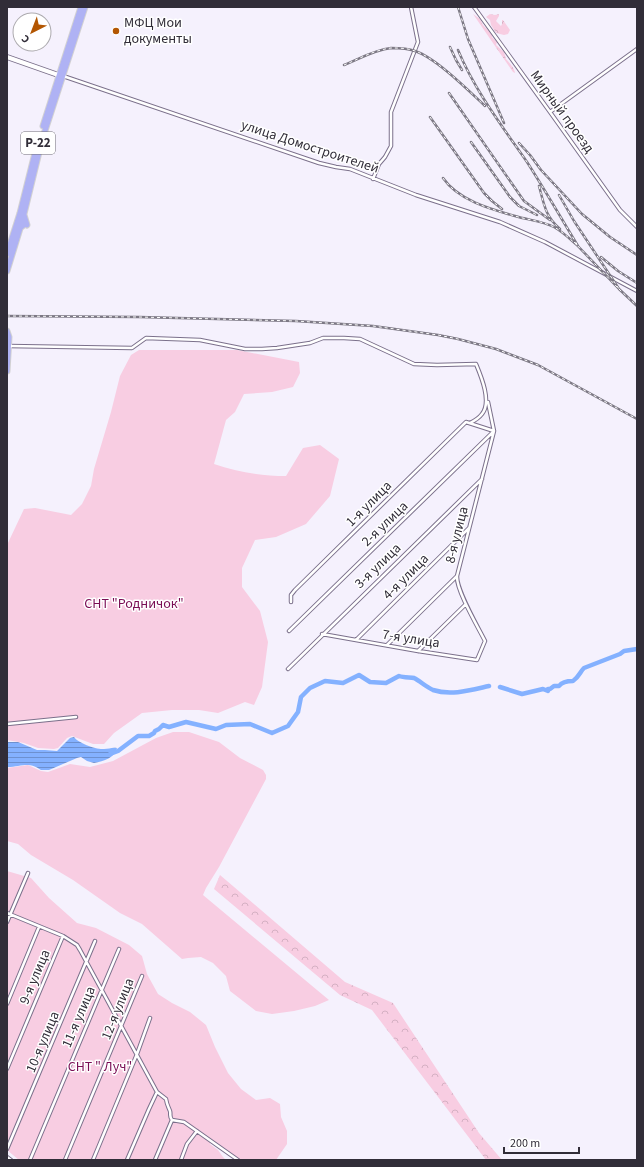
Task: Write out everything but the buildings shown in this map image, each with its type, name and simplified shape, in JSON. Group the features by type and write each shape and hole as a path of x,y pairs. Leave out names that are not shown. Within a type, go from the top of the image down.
{"highway":[{"name":"Р-22","path":"7,271 24,214 42,140 81,7"},
{"name":"Р-22","path":"7,254 20,213 38,140 85,7"},
{"path":"7,331 9,337 7,371"}],"main road":[{"path":"7,57 61,75"}],"street":[{"path":"373,179 391,146 391,112 418,42 411,7"},
{"name":"Мирный проезд","path":"474,7 620,210 637,226"},
{"path":"550,112 637,49"},
{"name":"улица Домостроителей","path":"61,75 319,163 350,169 416,195 500,222 545,242 637,291"},
{"path":"8,346 132,348 146,338 200,340 245,349 262,349 310,343 323,338 360,338 414,364 476,364 480,373 494,431"},
{"path":"470,423 482,415 487,401"},
{"name":"1-я улица","path":"291,602 292,595 295,590 466,422 470,423"},
{"path":"470,423 494,431"},
{"name":"8-я улица","path":"485,641 466,604 457,582 494,431"},
{"name":"2-я улица","path":"289,631 494,431"},
{"name":"3-я улица","path":"288,668 483,478"},
{"name":"4-я улица","path":"356,640 470,527"},
{"path":"386,646 458,576"},
{"path":"418,651 466,604"},
{"name":"7-я улица","path":"322,634 386,646 477,660 485,641"},
{"path":"7,724 76,717"},
{"path":"7,922 9,914 28,873"},
{"path":"9,914 63,936 77,945 157,1092 166,1099 172,1120 155,1160"},
{"path":"7,1004 39,927"},
{"name":"9-я улица","path":"7,1069 63,936"},
{"name":"10-я улица","path":"7,1149 95,942"},
{"name":"11-я улица","path":"30,1160 119,949"},
{"name":"12-я улица","path":"65,1160 122,1027 142,976"},
{"path":"93,1160 137,1054 150,1018"},
{"path":"127,1160 157,1092"},
{"path":"172,1120 184,1122 236,1159"},
{"path":"181,1160 187,1144 196,1131"},
{"path":"7,1157 11,1160"}],"green space":[{"path":"473,14 480,19 483,25 492,34 492,37 497,42 496,45 504,52 506,59 515,73 513,72"},
{"path":"490,14 499,14 496,21 501,26 503,20 510,30 508,34 504,35 496,33 490,20 486,17"},
{"name":"СНТ \"Родничок\"","path":"139,350 237,350 299,362 300,373 293,387 272,392 244,394 235,412 226,420 214,464 250,473 286,476 303,448 320,445 339,459 330,496 306,524 276,537 255,540 242,568 242,587 260,611 268,642 262,687 254,705 245,702 218,713 199,710 172,710 142,713 114,733 104,744 93,744 72,736 67,738 58,748 54,749 38,748 24,743 7,740 7,545 24,509 35,508 71,515 82,504 91,486 94,469 120,376 131,355"},
{"path":"173,732 189,732 219,742 240,758 263,770 266,775 266,779 203,895 329,1000 315,1006 294,1011 272,1014 256,1011 230,991 226,976 213,963 201,957 182,959 142,924 120,913 73,880 31,855 18,844 7,841 7,768 28,765 41,771 48,772 70,764 90,767 113,761 156,738"},
{"name":"СНТ \" Луч\"","path":"7,871 31,878 49,898 77,923 96,928 129,945 142,956 147,974 158,994 190,1012 206,1025 228,1073 241,1089 256,1100 270,1098 280,1104 281,1117 287,1131 287,1144 276,1160 240,1160 211,1142 210,1144 218,1150 226,1160 19,1160 7,1150"},
{"path":"220,875 345,982 393,1003 479,1133 502,1160 486,1160 372,1010 340,995 214,889"}],"water":[{"path":"74,737 88,746 104,749 117,748 111,757 94,763 81,757 49,770 41,770 28,765 7,767 7,742 18,742 37,750 57,751 70,738"}],"waterway":[{"path":"500,687 522,694 543,689 548,691 548,689 554,686 559,686 573,681 584,668 624,651 637,649"},
{"path":"110,754 118,751 138,736 149,736 163,725 169,727 186,722 216,729 226,725 250,724 272,733 288,726 298,712 301,697 310,688 325,681 343,683 359,675 370,682 386,683 399,676 414,678 433,690 440,692 461,692 489,686"}],"railway":[{"path":"458,7 468,39 504,123"},
{"path":"450,47 462,70"},
{"path":"344,65 385,49 397,48 412,50 442,67 485,106"},
{"path":"443,178 449,186 475,203 554,227 561,231 578,246 527,162 472,80 458,50"},
{"path":"449,93 524,201 550,220"},
{"path":"430,117 484,193 502,209"},
{"path":"471,142 510,197 519,206 537,215"},
{"path":"519,143 541,170 582,214 610,237 637,255"},
{"path":"539,186 548,214 560,229"},
{"path":"559,195 574,221 619,289 574,242"},
{"path":"601,257 618,271 637,283"},
{"path":"619,289 637,306"},
{"path":"7,316 139,317 296,321 373,326 438,335 496,349 538,365 637,419"}],"place":[{"name":"МФЦ Мои документы","path":"116,31"}]}
